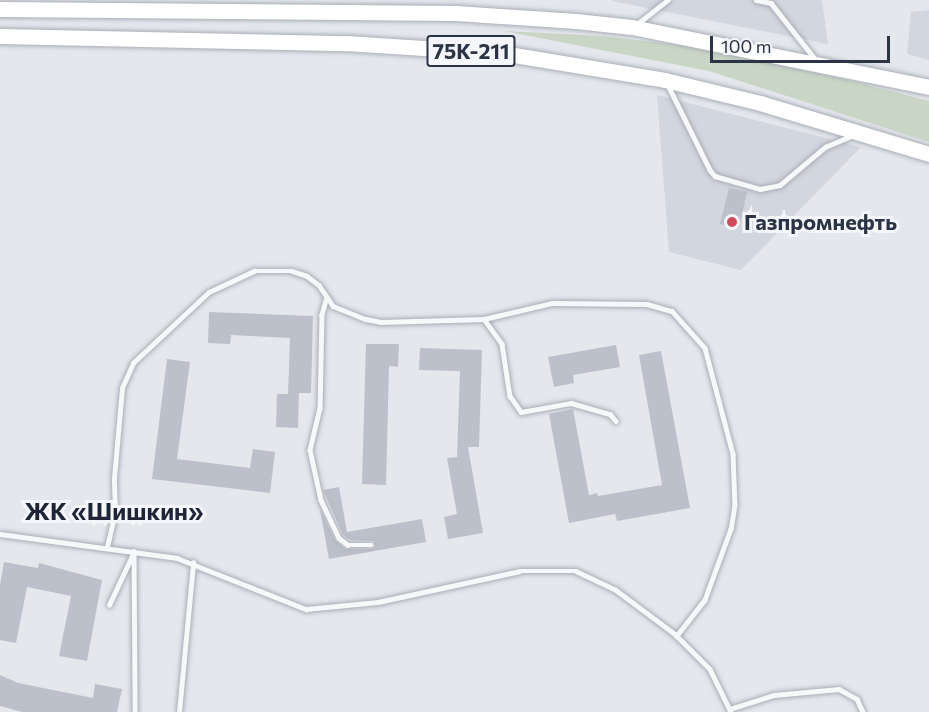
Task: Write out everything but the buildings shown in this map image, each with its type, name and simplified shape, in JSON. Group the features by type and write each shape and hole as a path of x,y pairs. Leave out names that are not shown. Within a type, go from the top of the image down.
{"main road":[{"name":"75К-211","path":"0,9 456,13 632,27"},
{"path":"632,27 818,62 929,87"},
{"name":"75К-211","path":"0,36 346,43 491,53 665,80 875,136 929,154"}],"lane":[{"path":"632,27 669,0"},
{"path":"756,0 771,1 818,62"},
{"path":"665,80 715,176 760,189 780,185 835,141 875,136"},
{"path":"107,547 115,511 114,478 122,388 133,363 209,292 254,271 292,271 319,285 342,312 381,322 484,319 552,303 647,304 672,311 705,348 733,454 735,505 731,529 705,600 677,636"},
{"path":"327,297 321,315 320,408 310,450 321,500 339,538 348,545 371,545"},
{"path":"484,319 502,344 510,396 521,412 570,404 610,414 616,422"},
{"path":"0,534 107,547 193,562 306,609 378,602 520,571 576,571 616,590 677,636 710,669 730,710 774,694 840,689 857,699 863,712"},
{"path":"109,605 134,551"},
{"path":"134,551 135,712"},
{"path":"178,712 193,562"}],"shaded area":[{"path":"613,0 822,0 828,44 612,1"},
{"path":"929,10 929,60 907,54 911,12"},
{"path":"657,95 861,147 741,270 669,252"}],"green space":[{"path":"504,31 602,36 703,48 848,80 929,101 929,142 709,71"}],"place":[{"name":"Газпромнефть","path":"732,222"}],"district":[{"name":"ЖК «Шишкин»","path":"114,511"}]}
